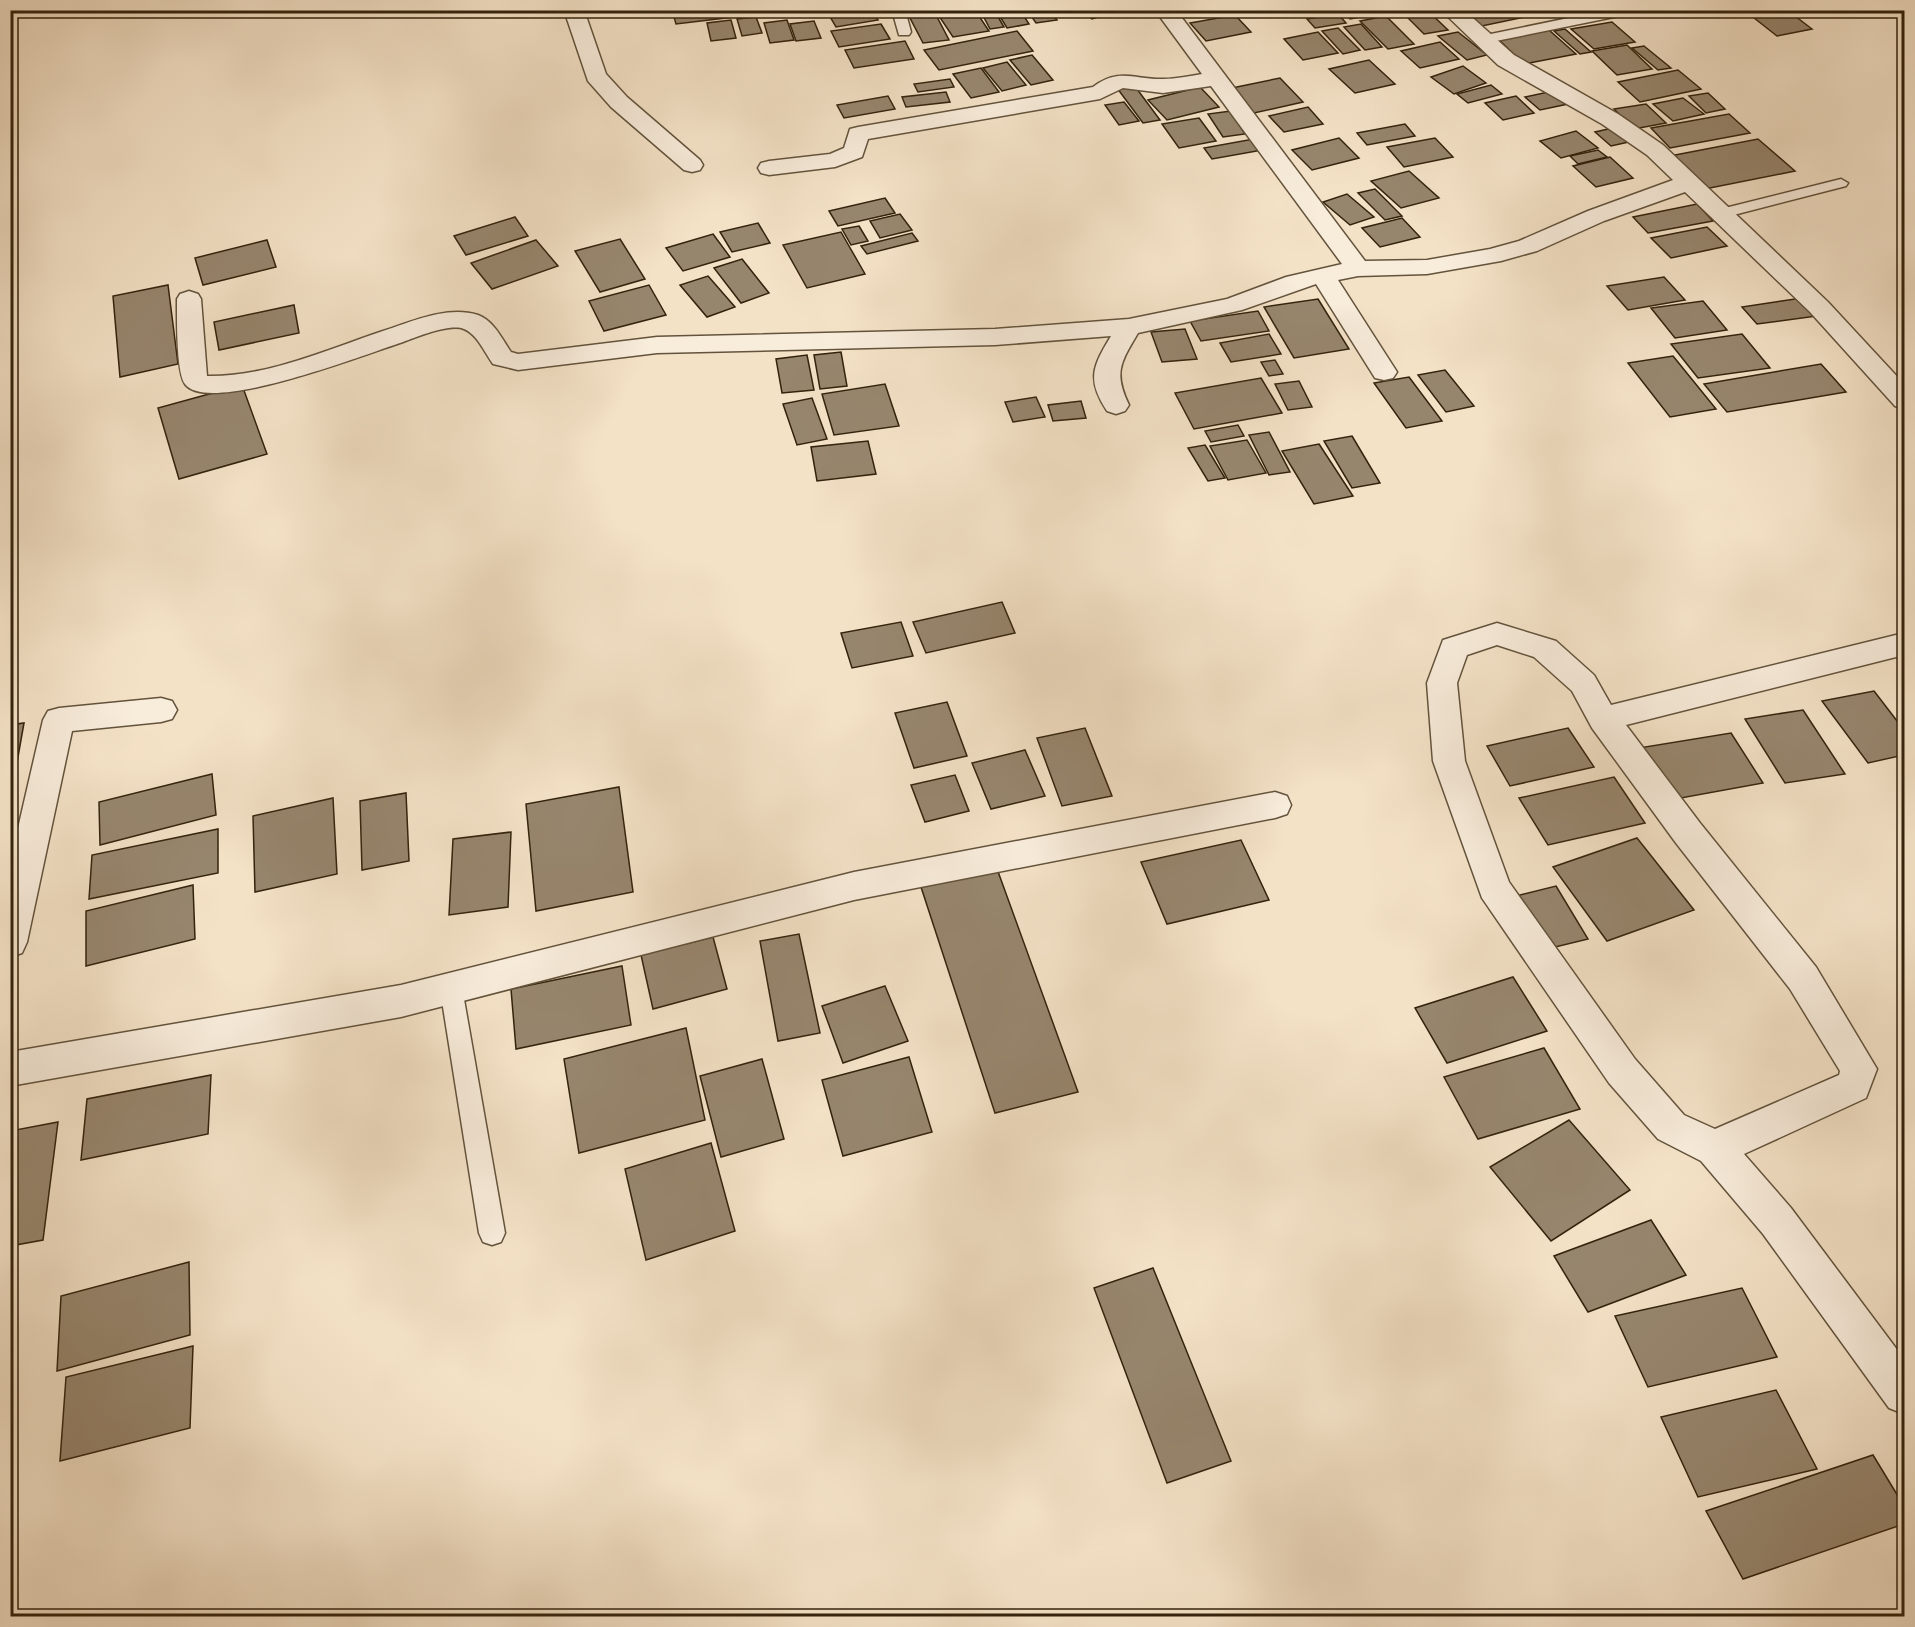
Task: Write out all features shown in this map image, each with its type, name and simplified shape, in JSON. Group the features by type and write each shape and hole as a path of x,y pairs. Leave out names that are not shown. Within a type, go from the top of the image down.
{"street":[{"path":"574,10 596,76 619,102 692,165"},
{"path":"1165,10 1358,269"},
{"path":"1451,10 1481,40 1506,60 1610,119 1655,150 1819,307 1905,400"},
{"path":"769,168 835,160 854,152 858,134 1100,92 1109,84 1125,81 1161,86 1215,79"},
{"path":"189,299 194,378 199,384 213,386 254,380 429,325 466,320 480,327 501,358 518,362 657,345 995,337 1128,327 1233,305 1284,286 1323,275 1358,269 1426,267 1492,256 1528,246 1576,224 1690,182"},
{"path":"1323,275 1384,372"},
{"path":"1116,405 1108,389 1107,364 1128,327"},
{"path":"1714,1148 1853,1086 1859,1070 1803,978 1688,833 1603,719 1583,684 1545,649 1497,634 1454,648 1442,683 1449,761 1494,888 1622,1071 1671,1127 1714,1148 1777,1221 1817,1278 1905,1392"},
{"path":"1603,719 1905,644"},
{"path":"10,942 59,720 161,710"},
{"path":"10,1069 400,1001 854,886 1275,806"}],"lane":[{"path":"898,10 904,32"},
{"path":"1481,40 1629,10"},
{"path":"1722,213 1841,183"},
{"path":"451,988 492,1233"}],"building":[{"path":"672,10 732,10 734,17 676,24"},
{"path":"735,10 752,10 753,14 736,16"},
{"path":"756,10 798,10 799,14 758,17"},
{"path":"826,10 872,10 878,20 836,27"},
{"path":"975,10 989,31 953,37 937,13"},
{"path":"980,10 994,10 1004,27 990,29"},
{"path":"996,10 1020,10 1029,24 1007,28"},
{"path":"1027,10 1050,10 1057,20 1036,23"},
{"path":"1081,10 1121,10 1092,19"},
{"path":"1304,10 1330,10 1333,14 1310,18"},
{"path":"1343,10 1398,10 1350,19"},
{"path":"1427,10 1448,30 1424,34 1402,12"},
{"path":"1458,10 1517,10 1525,17 1477,27"},
{"path":"1744,10 1787,10 1812,29 1777,36"},
{"path":"935,13 949,40 923,43 909,16"},
{"path":"1338,14 1346,23 1315,28 1307,19"},
{"path":"1235,15 1251,32 1206,41 1190,23"},
{"path":"1386,16 1414,44 1388,49 1360,21"},
{"path":"756,17 762,33 742,36 737,19"},
{"path":"731,20 736,38 711,41 707,23"},
{"path":"787,20 794,40 770,43 764,23"},
{"path":"814,21 821,38 796,41 790,24"},
{"path":"1612,22 1635,42 1594,49 1571,29"},
{"path":"881,24 890,39 839,47 831,31"},
{"path":"1361,24 1382,47 1365,50 1344,27"},
{"path":"1338,28 1360,50 1343,54 1322,31"},
{"path":"1565,29 1591,52 1580,54 1554,31"},
{"path":"1549,30 1576,54 1524,64 1498,39"},
{"path":"1017,31 1033,51 939,70 924,50"},
{"path":"1318,32 1338,53 1303,60 1284,39"},
{"path":"1458,32 1487,55 1467,60 1438,36"},
{"path":"905,41 914,59 854,68 845,50"},
{"path":"1440,42 1459,59 1420,68 1401,51"},
{"path":"1627,45 1652,69 1617,75 1592,51"},
{"path":"1644,46 1671,68 1658,70 1632,48"},
{"path":"1032,55 1053,80 1031,85 1010,60"},
{"path":"1369,60 1395,84 1355,93 1329,69"},
{"path":"1007,62 1026,85 1002,91 983,68"},
{"path":"1463,66 1486,83 1454,94 1431,77"},
{"path":"981,68 999,92 971,98 953,74"},
{"path":"1678,70 1701,89 1640,102 1618,82"},
{"path":"1280,78 1303,102 1254,113 1232,88"},
{"path":"950,79 954,87 918,92 914,84"},
{"path":"1134,85 1160,120 1143,123 1117,88"},
{"path":"1491,85 1502,94 1468,103 1457,94"},
{"path":"1200,87 1219,107 1167,120 1148,100"},
{"path":"1553,91 1568,104 1540,110 1525,97"},
{"path":"946,92 950,102 906,107 902,97"},
{"path":"1708,93 1725,109 1706,113 1689,96"},
{"path":"888,96 895,109 844,118 837,105"},
{"path":"1516,96 1534,113 1503,120 1485,103"},
{"path":"1683,98 1704,114 1673,121 1653,104"},
{"path":"1124,102 1139,121 1119,125 1105,105"},
{"path":"1646,104 1666,123 1634,129 1614,109"},
{"path":"1308,107 1323,124 1284,132 1269,116"},
{"path":"1231,111 1245,134 1223,137 1208,114"},
{"path":"1729,114 1750,133 1670,148 1651,128"},
{"path":"1199,118 1216,141 1179,148 1162,124"},
{"path":"1405,124 1415,136 1367,145 1357,133"},
{"path":"1617,127 1633,141 1611,146 1595,132"},
{"path":"1576,131 1598,148 1561,158 1540,141"},
{"path":"1259,138 1268,149 1212,159 1204,148"},
{"path":"1339,138 1359,158 1312,170 1292,150"},
{"path":"1435,138 1453,157 1404,167 1387,147"},
{"path":"1758,139 1795,171 1705,189 1670,156"},
{"path":"1598,150 1607,157 1578,164 1570,156"},
{"path":"1610,157 1633,178 1596,187 1573,166"},
{"path":"1409,171 1439,198 1401,208 1371,181"},
{"path":"1375,189 1402,216 1385,220 1358,193"},
{"path":"1347,194 1374,217 1350,225 1323,202"},
{"path":"885,198 895,213 838,226 829,211"},
{"path":"1697,204 1713,221 1648,233 1633,217"},
{"path":"900,214 912,230 880,238 870,221"},
{"path":"515,217 528,236 466,255 454,236"},
{"path":"1402,218 1420,237 1380,247 1362,228"},
{"path":"758,223 770,243 732,252 720,232"},
{"path":"859,226 868,241 851,245 842,229"},
{"path":"1707,227 1727,246 1671,258 1651,238"},
{"path":"841,232 865,274 807,288 783,245"},
{"path":"912,233 918,241 867,254 861,246"},
{"path":"713,234 730,257 683,271 666,248"},
{"path":"620,239 645,279 600,292 575,251"},
{"path":"267,240 276,267 203,285 195,258"},
{"path":"536,240 558,266 492,289 471,263"},
{"path":"742,259 769,293 741,303 714,268"},
{"path":"708,276 735,307 707,317 680,285"},
{"path":"1664,277 1685,300 1628,310 1607,286"},
{"path":"168,285 178,364 120,377 113,296"},
{"path":"649,285 666,315 604,331 589,301"},
{"path":"1802,298 1817,316 1757,324 1742,307"},
{"path":"1318,299 1349,349 1294,358 1264,307"},
{"path":"1703,301 1727,330 1675,338 1651,308"},
{"path":"294,305 299,333 219,350 214,322"},
{"path":"1258,311 1269,331 1201,341 1190,321"},
{"path":"1185,329 1197,359 1162,362 1151,332"},
{"path":"1269,334 1281,354 1231,362 1220,343"},
{"path":"1742,334 1770,368 1698,378 1671,344"},
{"path":"841,352 847,386 820,389 814,355"},
{"path":"807,355 814,390 782,393 776,359"},
{"path":"1673,356 1716,409 1670,417 1628,363"},
{"path":"1275,360 1283,374 1269,376 1261,362"},
{"path":"1821,364 1846,392 1727,412 1704,384"},
{"path":"1445,370 1474,406 1446,412 1418,375"},
{"path":"1409,377 1442,421 1406,428 1374,383"},
{"path":"1261,378 1282,413 1194,429 1175,393"},
{"path":"1299,381 1312,407 1288,410 1275,384"},
{"path":"885,384 899,426 834,435 822,394"},
{"path":"242,385 267,454 179,479 158,408"},
{"path":"1036,397 1045,417 1013,422 1005,402"},
{"path":"812,398 827,439 797,445 783,404"},
{"path":"1081,401 1086,418 1053,421 1048,405"},
{"path":"1238,425 1244,436 1211,442 1205,431"},
{"path":"1269,432 1290,472 1269,475 1249,435"},
{"path":"1352,436 1380,483 1352,488 1324,441"},
{"path":"1247,440 1266,473 1228,480 1210,446"},
{"path":"868,441 876,474 817,481 811,447"},
{"path":"1319,444 1353,496 1314,504 1282,451"},
{"path":"1205,445 1225,478 1208,481 1188,448"},
{"path":"1002,602 1015,633 926,653 913,622"},
{"path":"901,622 913,656 852,668 841,633"},
{"path":"1874,691 1904,730 1904,755 1868,763 1822,701"},
{"path":"947,702 967,756 914,768 895,713"},
{"path":"1803,710 1845,774 1785,783 1745,719"},
{"path":"24,723 10,802 10,725"},
{"path":"1085,728 1112,796 1062,806 1037,738"},
{"path":"1568,728 1594,767 1510,786 1487,746"},
{"path":"1731,733 1763,783 1670,800 1639,748"},
{"path":"1025,750 1045,796 991,809 972,763"},
{"path":"212,774 216,815 100,845 99,802"},
{"path":"955,775 969,811 925,822 911,785"},
{"path":"1614,777 1645,823 1548,845 1519,798"},
{"path":"619,787 633,892 536,911 526,804"},
{"path":"406,793 409,861 362,870 360,801"},
{"path":"333,798 337,874 255,892 253,816"},
{"path":"218,829 218,873 89,899 92,855"},
{"path":"511,832 508,907 449,915 453,839"},
{"path":"1637,838 1694,910 1607,941 1553,867"},
{"path":"1241,840 1269,900 1167,924 1141,862"},
{"path":"996,866 1078,1092 995,1113 920,884"},
{"path":"193,885 195,939 86,966 86,911"},
{"path":"1556,886 1588,939 1539,951 1508,898"},
{"path":"799,934 820,1033 778,1041 760,941"},
{"path":"713,937 727,989 653,1009 641,955"},
{"path":"622,966 631,1025 516,1049 511,989"},
{"path":"1513,977 1547,1031 1447,1063 1415,1008"},
{"path":"885,986 908,1041 843,1063 822,1006"},
{"path":"686,1028 705,1120 579,1153 564,1059"},
{"path":"1544,1048 1580,1109 1478,1139 1444,1077"},
{"path":"909,1057 932,1132 843,1156 822,1080"},
{"path":"762,1059 784,1139 721,1157 700,1076"},
{"path":"211,1075 208,1134 81,1160 87,1099"},
{"path":"1569,1120 1630,1190 1551,1241 1490,1167"},
{"path":"58,1122 43,1240 10,1246 10,1131"},
{"path":"711,1143 735,1231 646,1260 625,1169"},
{"path":"1651,1220 1686,1275 1588,1312 1554,1256"},
{"path":"189,1262 190,1335 57,1371 61,1296"},
{"path":"1153,1268 1231,1461 1167,1483 1094,1288"},
{"path":"1742,1288 1777,1357 1648,1387 1615,1316"},
{"path":"193,1346 190,1428 60,1461 66,1377"},
{"path":"1776,1390 1817,1469 1698,1497 1661,1417"},
{"path":"1873,1455 1904,1506 1904,1524 1743,1579 1706,1511"}]}
